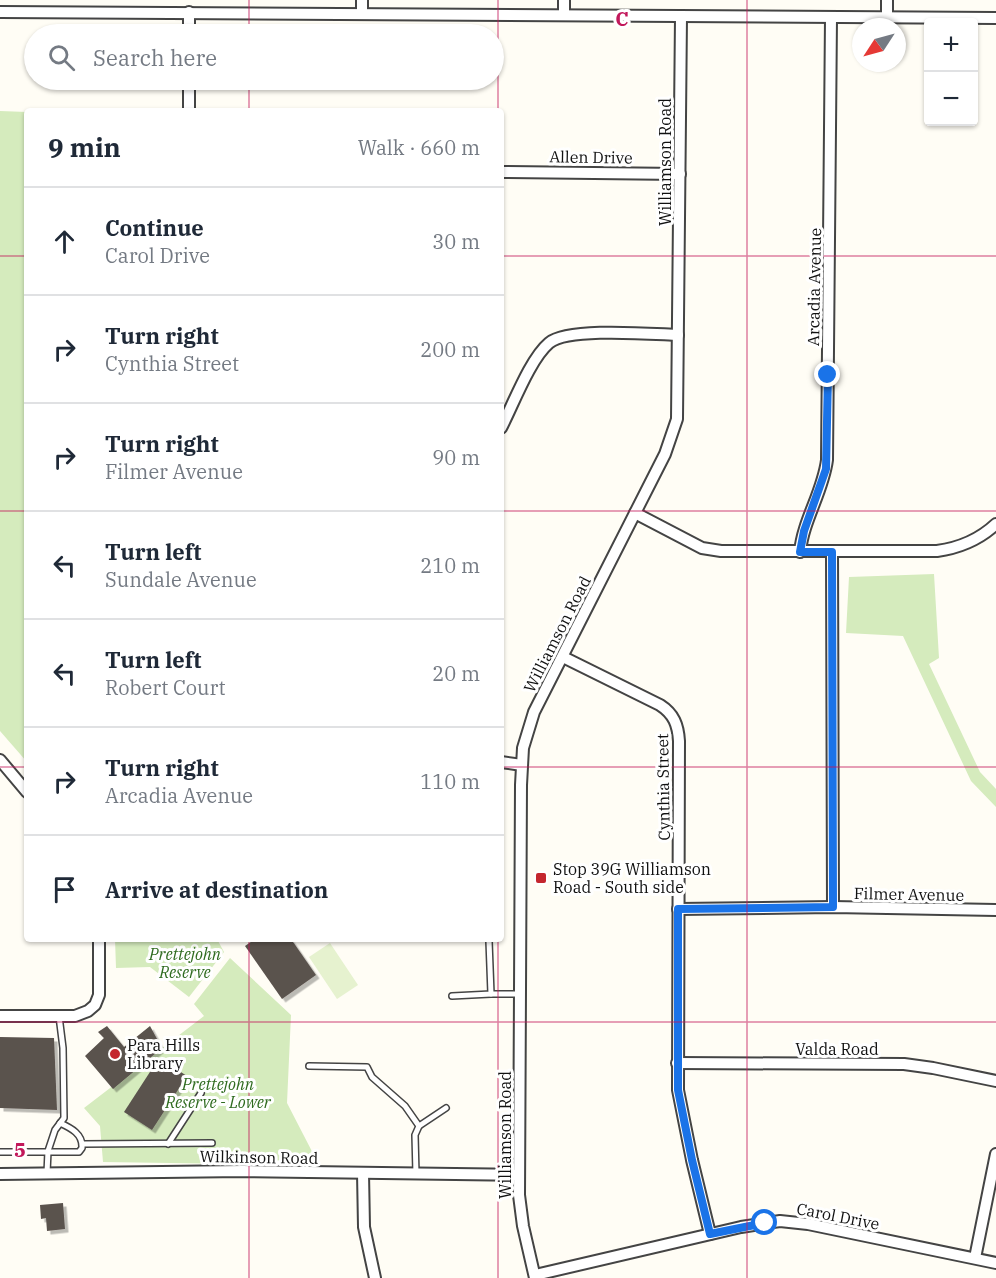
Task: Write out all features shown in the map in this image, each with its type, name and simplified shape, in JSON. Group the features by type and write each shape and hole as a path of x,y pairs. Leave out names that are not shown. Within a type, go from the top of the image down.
{"street":[{"path":"362,0 362,13"},
{"path":"564,0 564,14"},
{"path":"887,0 887,17"},
{"path":"0,12 58,6 189,12 996,18"},
{"path":"189,12 189,24"},
{"name":"Williamson Road","path":"535,1277 523,1226 519,1174 522,765 529,726 668,448 675,426 678,382 681,16"},
{"name":"Arcadia Avenue","path":"800,552 804,531 823,481 827,460 831,18"},
{"path":"189,90 189,108"},
{"name":"Allen Drive","path":"504,172 680,174"},
{"path":"504,422 537,357 553,340 581,334 678,335"},
{"path":"635,513 710,550 911,552 949,549 969,542 996,524"},
{"path":"832,552 833,907"},
{"name":"Cynthia Street","path":"563,657 660,705 675,719 679,741 677,1063 680,1104 710,1234"},
{"path":"0,760 24,788"},
{"path":"504,762 522,765"},
{"name":"Filmer Avenue","path":"678,909 833,907 996,910"},
{"path":"0,1016 59,1016 84,1013 92,1008 98,1000 99,942"},
{"name":"Valda Road","path":"677,1063 904,1064 996,1081"},
{"path":"975,1258 996,1154"},
{"name":"Wilkinson Road","path":"0,1174 176,1171 519,1174"},
{"path":"363,1173 363,1227 375,1278"},
{"name":"Carol Drive","path":"535,1277 710,1234 765,1223 796,1222 996,1263"}],"lane":[{"path":"489,942 491,994"},
{"path":"452,996 520,994"},
{"path":"47,1173 48,1151 55,1130 64,1118 63,1048 59,1016"},
{"path":"309,1066 369,1066 372,1077 405,1106 419,1126"},
{"path":"168,1144 201,1093"},
{"path":"416,1174 415,1135 419,1126 446,1108"},
{"path":"60,1123 76,1133 83,1144"},
{"path":"83,1144 212,1143"},
{"path":"0,1152 79,1152 83,1144"}],"green space":[{"path":"0,111 24,112 24,759 0,731"},
{"path":"934,574 939,658 929,664 980,772 996,789 996,807 971,781 903,636 846,633 849,577"},
{"name":"Prettejohn Reserve","path":"115,942 219,942 224,952 189,997 150,967 116,968"},
{"path":"330,943 358,985 337,999 309,957"},
{"name":"Prettejohn Reserve - Lower","path":"230,958 291,1015 287,1103 319,1165 103,1162 100,1126 84,1108 204,1016 194,1004"}],"building":[{"path":"251,942 293,942 316,975 282,999 245,946"},
{"path":"107,1026 124,1047 150,1026 162,1048 113,1089 85,1056 104,1038 98,1032"},
{"path":"0,1037 54,1038 57,1110 0,1108"},
{"path":"159,1058 187,1076 152,1130 124,1112"},
{"path":"63,1203 65,1229 47,1231 46,1218 41,1219 40,1205"}],"place":[{"name":"Stop 39G Williamson Road - South side","path":"541,878"},
{"name":"Para Hills Library","path":"115,1054"}],"route":[{"path":"765,1223 710,1234 678,1090 678,909 833,907 832,552 800,552 804,531 826,469 828,375"}]}
